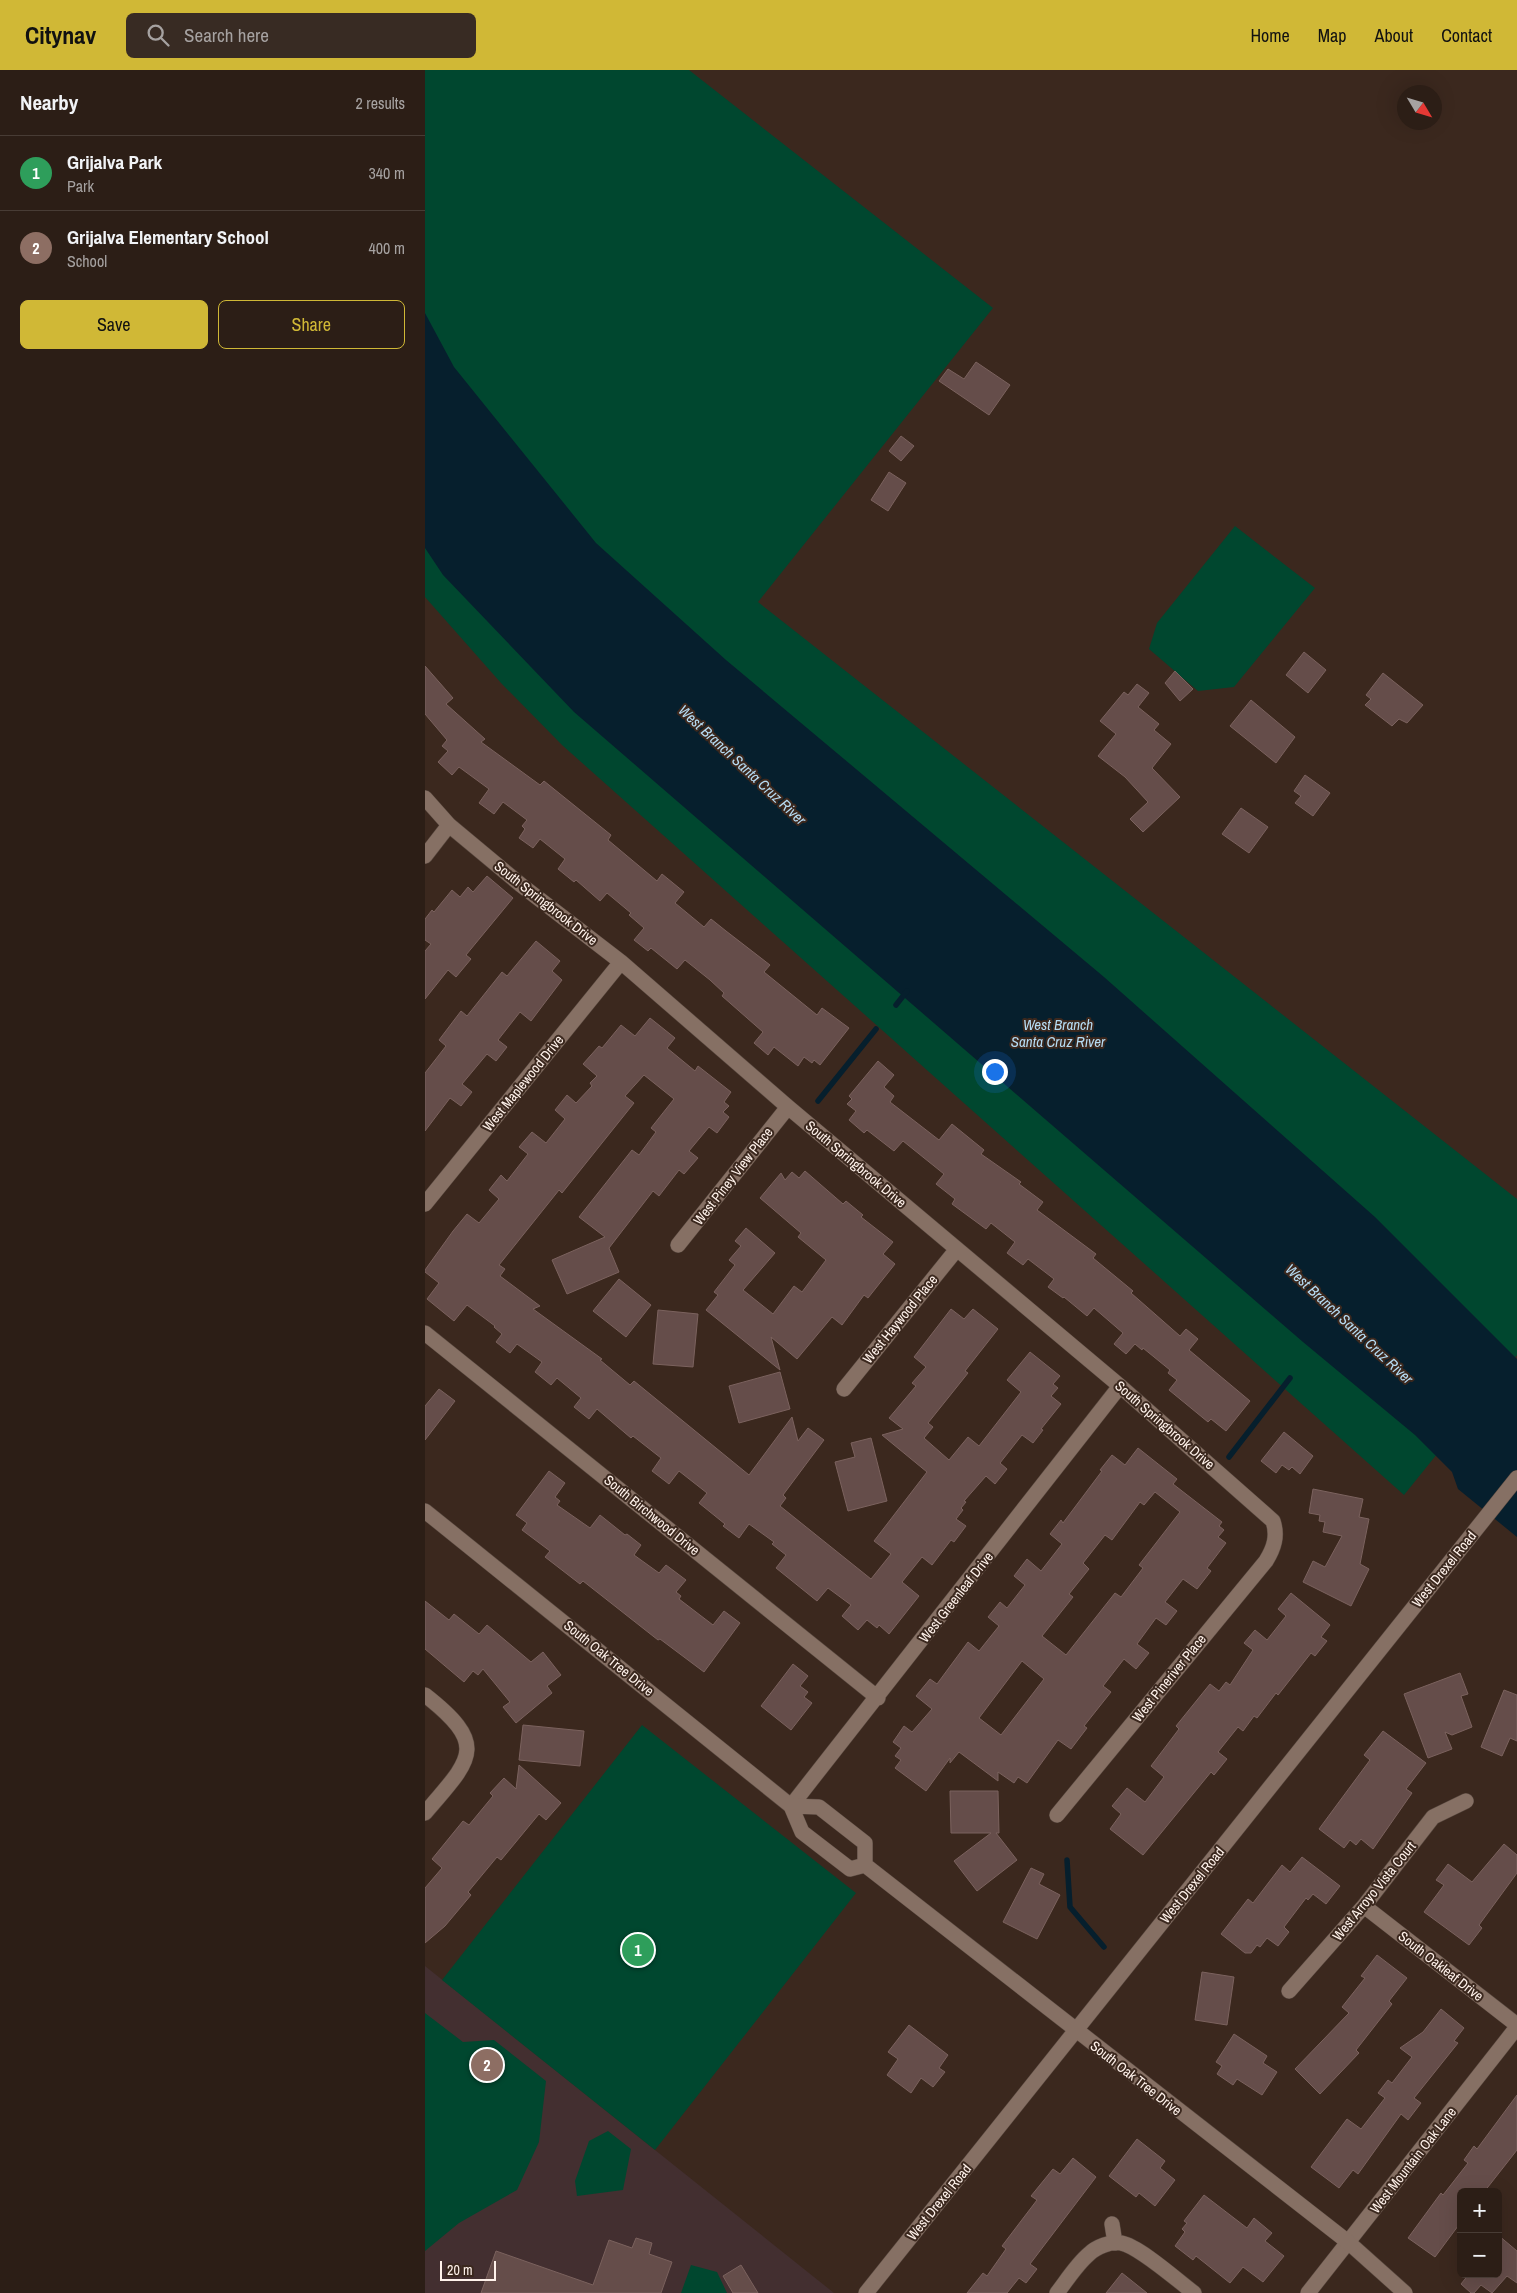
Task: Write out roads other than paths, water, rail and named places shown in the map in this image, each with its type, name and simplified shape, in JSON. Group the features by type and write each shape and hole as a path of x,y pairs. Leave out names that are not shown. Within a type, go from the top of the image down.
{"street":[{"name":"South Springbrook Drive","path":"425,798 449,825 521,885 621,962 787,1107 1120,1386 1266,1513 1283,1537"},
{"path":"425,856 449,825"},
{"name":"West Maplewood Drive","path":"425,1204 621,962"},
{"name":"West Piney View Place","path":"678,1245 787,1107"},
{"name":"West Haywood Place","path":"844,1389 957,1249"},
{"name":"South Birchwood Drive","path":"425,1332 878,1698"},
{"name":"West Greenleaf Drive","path":"791,1806 878,1698 1120,1386"},
{"name":"West Drexel Road","path":"866,2293 1517,1478"},
{"name":"South Oak Tree Drive","path":"425,1511 791,1806 802,1832 851,1869 865,1865 1075,2031 1348,2242 1405,2293"},
{"name":"West Pineriver Place","path":"1057,1815 1265,1561 1274,1545 1283,1537"},
{"path":"425,1695 457,1722 471,1746 463,1766 425,1813"},
{"name":"West Arroyo Vista Court","path":"1289,1991 1364,1906 1433,1817 1466,1801"},
{"path":"791,1806 819,1807 865,1843 865,1865"},
{"name":"South Oakleaf Drive","path":"1364,1906 1517,2026"},
{"name":"West Mountain Oak Lane","path":"1308,2293 1517,2026"},
{"path":"1112,2224 1115,2243"},
{"path":"1057,2293 1088,2254 1097,2248 1115,2243 1122,2243 1135,2249 1194,2293"}],"water":[{"name":"West Branch Santa Cruz River","path":"425,313 454,367 596,543 726,660 1104,977 1375,1217 1517,1359 1517,1537 1458,1489 1452,1472 1415,1435 1303,1342 574,712 443,575 425,548"}],"waterway":[{"path":"896,1005 907,991"},
{"path":"818,1101 876,1029"},
{"path":"1229,1457 1290,1378"},
{"path":"1067,1860 1070,1907 1104,1947"}],"place":[{"name":"Grijalva Park","path":"638,1950"},
{"name":"Grijalva Elementary School","path":"487,2065"}]}
